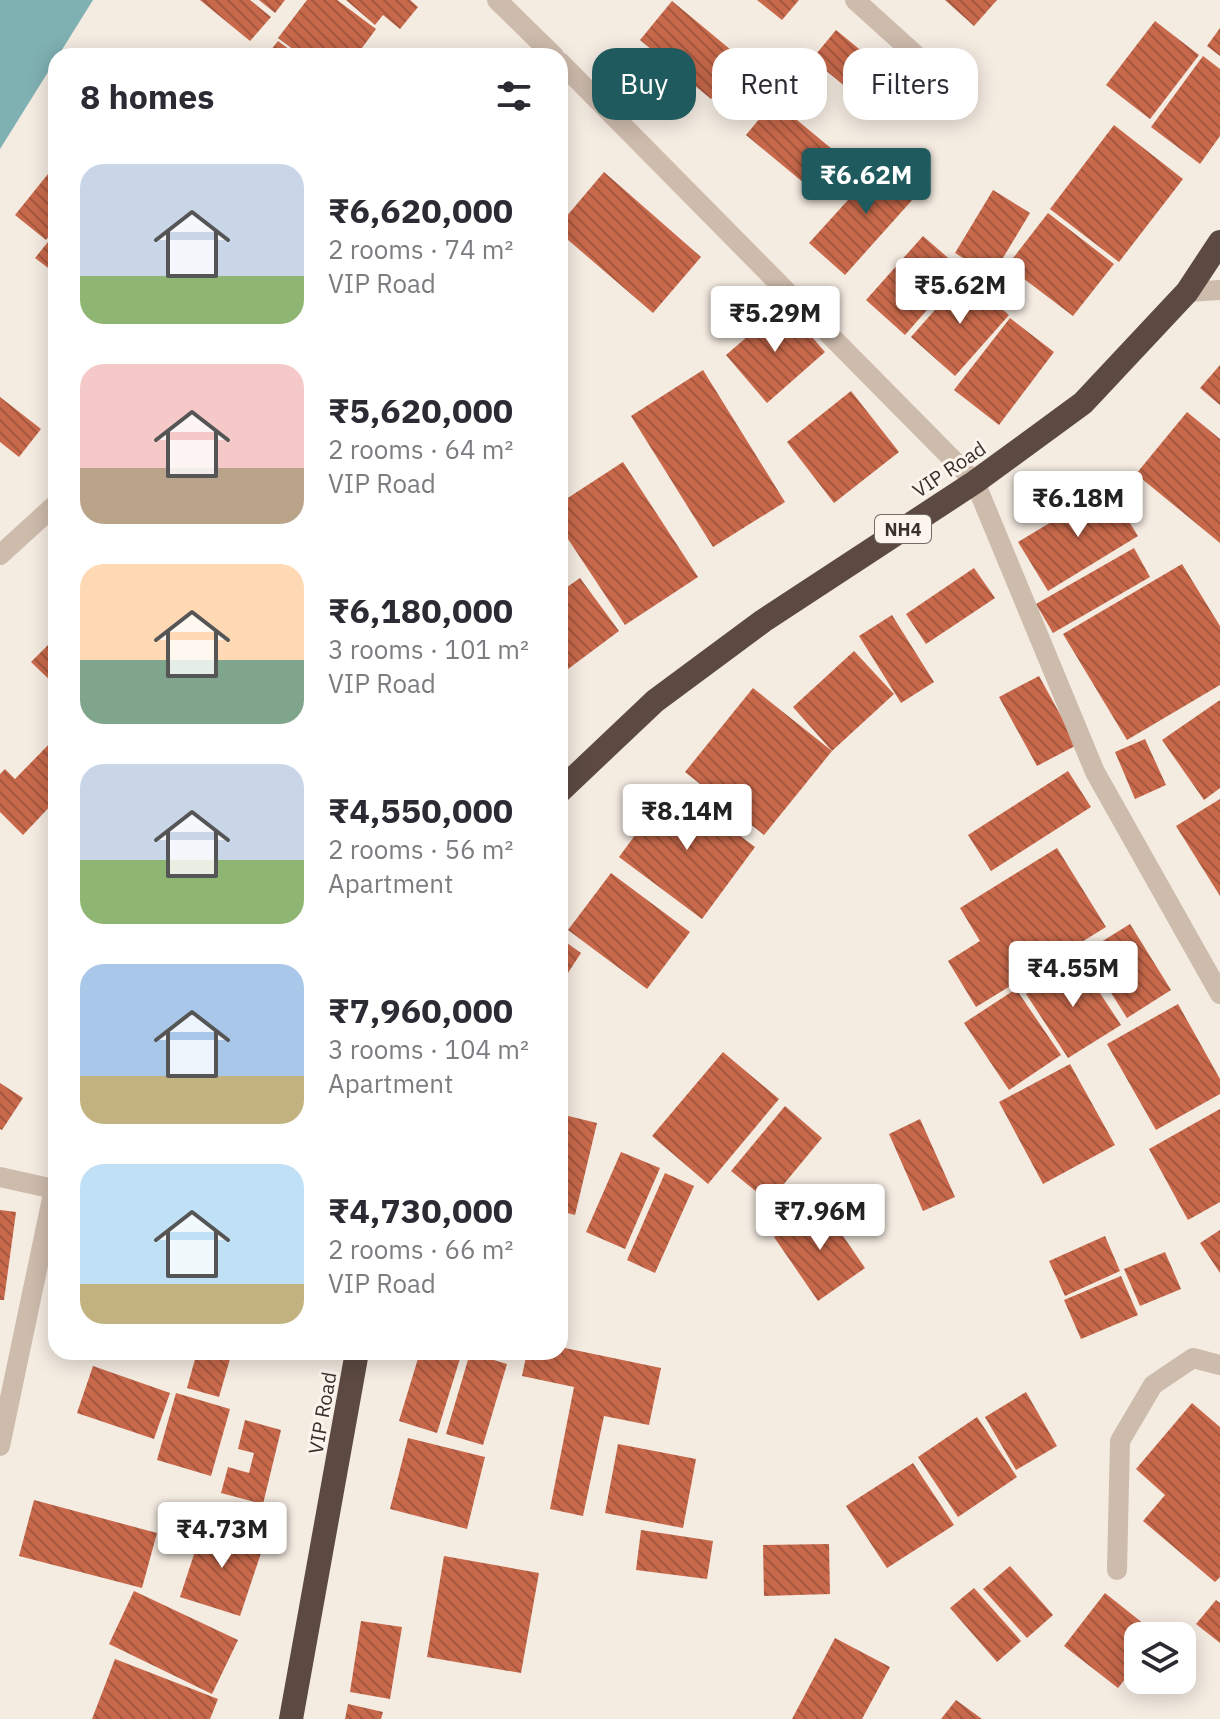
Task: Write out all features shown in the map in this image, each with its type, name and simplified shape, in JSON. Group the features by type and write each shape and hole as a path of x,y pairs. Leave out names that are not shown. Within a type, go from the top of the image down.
{"highway":[{"name":"VIP Road","path":"568,783 655,701 763,621 975,482 1083,403 1187,292 1220,242"},
{"name":"VIP Road","path":"291,1719 356,1360"}],"street":[{"path":"497,0 545,48"},
{"path":"855,0 908,48"},
{"path":"568,71 975,482 1095,772 1220,994"},
{"path":"1187,292 1220,290"},
{"path":"0,555 48,511"},
{"path":"0,1177 48,1188"},
{"path":"0,1443 48,1217"},
{"path":"1117,1570 1120,1441 1153,1385 1193,1358 1220,1365"}],"water":[{"path":"0,0 93,0 63,48 48,48 48,72 0,149"}],"building":[{"path":"200,0 250,0 271,17 250,41"},
{"path":"259,0 285,0 275,13"},
{"path":"307,0 337,0 376,29 362,48 291,48 278,38"},
{"path":"346,0 410,0 418,7 400,29 383,15 375,25"},
{"path":"757,0 799,0 782,20"},
{"path":"945,0 997,0 974,26"},
{"path":"672,1 729,48 712,48 712,98 696,87 696,48 650,48 640,40"},
{"path":"1155,21 1199,55 1150,119 1106,85"},
{"path":"1220,28 1220,56 1207,46"},
{"path":"836,30 858,48 843,48 843,85 827,71 827,48 821,48"},
{"path":"278,41 287,48 272,48"},
{"path":"1203,56 1220,69 1220,136 1200,164 1151,127"},
{"path":"758,120 797,120 844,159 816,193 746,135"},
{"path":"1114,125 1183,179 1119,262 1050,209"},
{"path":"887,157 922,189 845,275 809,243"},
{"path":"604,172 701,257 653,313 568,240 568,215"},
{"path":"48,174 46,240 15,215"},
{"path":"993,190 1030,213 992,276 955,253"},
{"path":"1048,213 1114,264 1073,316 1007,266"},
{"path":"923,236 962,270 905,335 866,300"},
{"path":"48,242 48,268 35,258"},
{"path":"964,277 1009,315 955,376 911,337"},
{"path":"784,305 825,352 767,403 726,355"},
{"path":"1010,318 1054,352 999,425 954,390"},
{"path":"1220,365 1220,405 1200,388"},
{"path":"703,370 785,502 713,547 631,416"},
{"path":"851,391 899,452 834,503 787,442"},
{"path":"0,397 41,429 19,457 0,442"},
{"path":"1187,412 1220,439 1220,543 1136,474"},
{"path":"623,462 698,577 625,625 568,539 568,498"},
{"path":"1108,488 1138,536 1048,591 1018,542"},
{"path":"1134,548 1150,577 1053,633 1036,604"},
{"path":"1182,564 1220,626 1220,685 1127,740 1063,634"},
{"path":"974,568 995,598 926,644 906,614"},
{"path":"580,578 619,631 568,669 568,586"},
{"path":"892,615 934,682 901,703 859,636"},
{"path":"48,645 48,678 31,662"},
{"path":"854,651 894,694 832,751 793,707"},
{"path":"1039,676 1077,745 1037,766 999,697"},
{"path":"753,688 832,751 764,835 685,772"},
{"path":"1220,700 1220,788 1204,800 1162,740"},
{"path":"1145,739 1166,785 1135,799 1115,752"},
{"path":"48,745 48,808 23,835 0,812 0,774 5,769 15,779"},
{"path":"1068,771 1091,807 991,871 968,835"},
{"path":"672,785 755,847 702,919 619,857"},
{"path":"1220,799 1220,896 1176,826"},
{"path":"1057,848 1106,927 976,1007 948,961 980,941 960,908"},
{"path":"611,873 690,932 647,989 568,930"},
{"path":"1130,924 1171,990 1127,1018 1085,952"},
{"path":"568,944 581,953 568,973"},
{"path":"1078,960 1121,1025 1068,1058 1026,994"},
{"path":"1016,989 1061,1055 1009,1090 964,1023"},
{"path":"1178,1004 1220,1079 1220,1094 1156,1130 1107,1044"},
{"path":"723,1052 779,1099 708,1184 652,1136"},
{"path":"1070,1064 1115,1145 1043,1184 999,1102"},
{"path":"0,1083 23,1098 2,1130 0,1129"},
{"path":"785,1106 822,1138 769,1202 731,1171"},
{"path":"1220,1109 1220,1202 1188,1220 1149,1149"},
{"path":"568,1116 597,1123 575,1215 568,1213"},
{"path":"920,1119 955,1197 923,1211 889,1134"},
{"path":"621,1152 660,1168 625,1249 586,1232"},
{"path":"665,1173 694,1186 655,1273 627,1260"},
{"path":"821,1204 865,1268 818,1301 774,1237"},
{"path":"0,1210 16,1212 4,1300 0,1300"},
{"path":"1220,1230 1220,1273 1200,1243"},
{"path":"1105,1236 1120,1271 1065,1296 1049,1261"},
{"path":"1165,1252 1181,1289 1140,1306 1124,1269"},
{"path":"1121,1276 1138,1315 1081,1339 1064,1300"},
{"path":"568,1349 661,1368 649,1425 604,1416 583,1516 550,1509 574,1387 522,1376 525,1360 568,1360"},
{"path":"195,1360 230,1360 219,1397 187,1388"},
{"path":"418,1360 460,1360 437,1433 399,1421"},
{"path":"468,1360 494,1360 507,1364 483,1445 446,1434"},
{"path":"93,1366 170,1393 154,1439 77,1413"},
{"path":"1026,1392 1057,1446 1016,1470 985,1417"},
{"path":"176,1393 230,1409 211,1476 157,1460"},
{"path":"1192,1403 1220,1427 1220,1577 1215,1582 1143,1521 1165,1495 1136,1469"},
{"path":"977,1417 1017,1477 958,1517 918,1457"},
{"path":"245,1420 281,1430 263,1504 221,1493 228,1467 249,1473 254,1453 238,1449"},
{"path":"408,1438 485,1457 467,1529 390,1509"},
{"path":"618,1444 696,1459 683,1528 605,1513"},
{"path":"913,1463 954,1525 887,1568 846,1506"},
{"path":"34,1500 157,1533 142,1588 19,1556"},
{"path":"204,1524 264,1544 240,1616 180,1597"},
{"path":"641,1530 713,1541 707,1579 636,1570"},
{"path":"829,1544 830,1594 764,1596 763,1545"},
{"path":"444,1556 539,1573 521,1673 427,1657"},
{"path":"1010,1566 1053,1615 1027,1638 983,1589"},
{"path":"974,1588 1021,1641 997,1662 950,1608"},
{"path":"134,1591 238,1640 212,1694 109,1644"},
{"path":"1105,1593 1141,1622 1124,1622 1124,1680 1118,1688 1064,1646"},
{"path":"1216,1600 1220,1603 1220,1643 1196,1624"},
{"path":"361,1621 402,1627 390,1699 350,1692"},
{"path":"835,1638 890,1667 862,1719 792,1719"},
{"path":"115,1659 218,1699 210,1719 92,1719"},
{"path":"956,1700 982,1719 941,1719"},
{"path":"348,1704 383,1712 381,1719 345,1719"}]}
